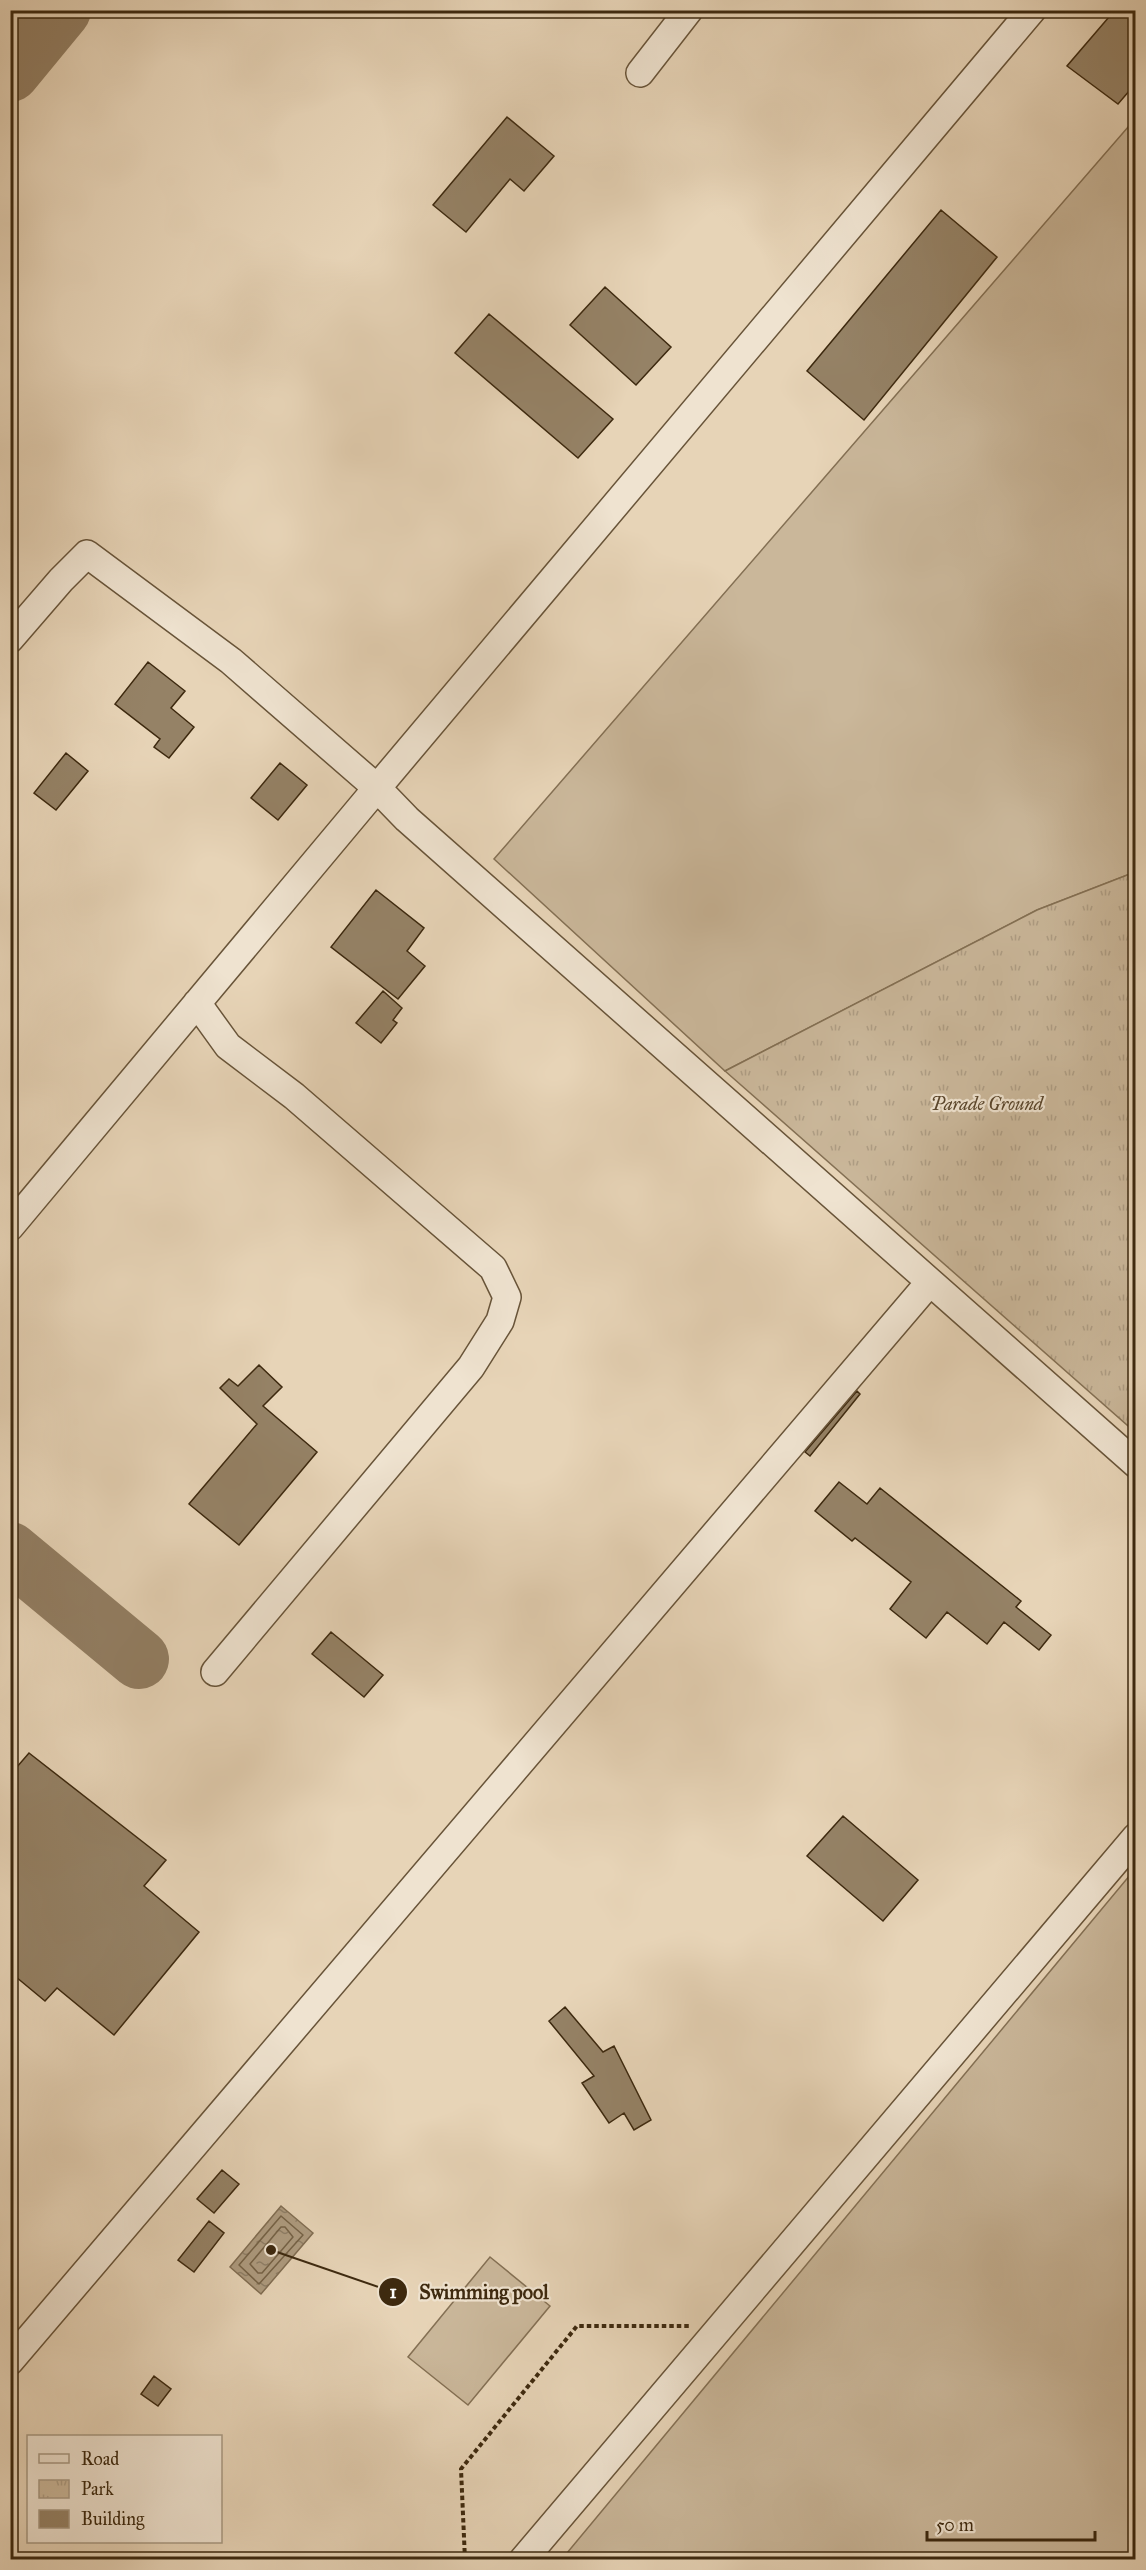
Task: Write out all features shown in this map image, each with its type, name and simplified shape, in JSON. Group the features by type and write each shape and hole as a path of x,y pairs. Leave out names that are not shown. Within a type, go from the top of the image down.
{"lane":[{"path":"640,73 689,10"},
{"path":"10,1227 1032,10"},
{"path":"10,639 61,580 87,554 231,661 377,788 416,826 929,1283 1136,1464"},
{"path":"197,1003 228,1046 294,1096 493,1268 507,1297 500,1321 471,1367 216,1672"},
{"path":"10,2361 929,1283"},
{"path":"523,2559 1136,1837"}],"path":[{"path":"465,2559 461,2469 577,2326 721,2326"}],"green space":[{"path":"1135,119 1135,872 1037,910 725,1071 494,859"},
{"name":"Parade Ground","path":"1135,872 1135,1432 725,1071 1037,910"},
{"path":"1135,1869 1135,2559 562,2559"},
{"path":"490,2257 550,2306 468,2405 408,2357"}],"water":[{"path":"281,2206 313,2233 261,2294 230,2267"}],"building":[{"path":"1115,10 1130,10 1136,16 1136,83 1118,104 1067,66"},
{"path":"507,117 554,156 524,191 510,179 466,232 433,205"},
{"path":"941,210 997,257 864,420 807,371"},
{"path":"605,287 671,347 636,385 570,325"},
{"path":"489,314 613,419 578,458 455,353"},
{"path":"148,662 185,691 171,708 194,727 169,758 154,747 160,739 115,704"},
{"path":"66,753 88,771 56,810 34,793"},
{"path":"280,763 307,785 278,820 251,798"},
{"path":"376,890 424,928 407,951 425,966 398,999 331,947"},
{"path":"383,991 402,1008 393,1020 397,1023 381,1043 356,1023"},
{"path":"259,1365 282,1387 263,1406 317,1452 239,1545 189,1504 257,1424 220,1388 229,1379 238,1386"},
{"path":"857,1391 860,1394 810,1456 805,1452"},
{"path":"839,1482 867,1504 880,1488 1021,1601 1016,1607 1051,1635 1039,1650 1004,1622 987,1644 947,1612 926,1638 890,1609 911,1582 855,1538 852,1541 815,1511"},
{"path":"331,1632 383,1675 364,1697 312,1654"},
{"path":"29,1753 166,1860 144,1886 199,1932 114,2035 57,1988 45,2001 10,1972 10,1775"},
{"path":"843,1816 918,1880 883,1921 807,1856"},
{"path":"565,2007 603,2052 614,2046 651,2120 634,2130 624,2113 609,2123 582,2083 594,2076 549,2021"},
{"path":"222,2170 239,2184 214,2213 197,2199"},
{"path":"209,2221 224,2233 194,2272 178,2260"},
{"path":"154,2376 171,2389 158,2406 141,2394"}],"taxiway":[{"path":"10,72 61,10"},
{"path":"10,1552 139,1659"}],"place":[{"name":"Swimming pool","path":"271,2250"}]}
